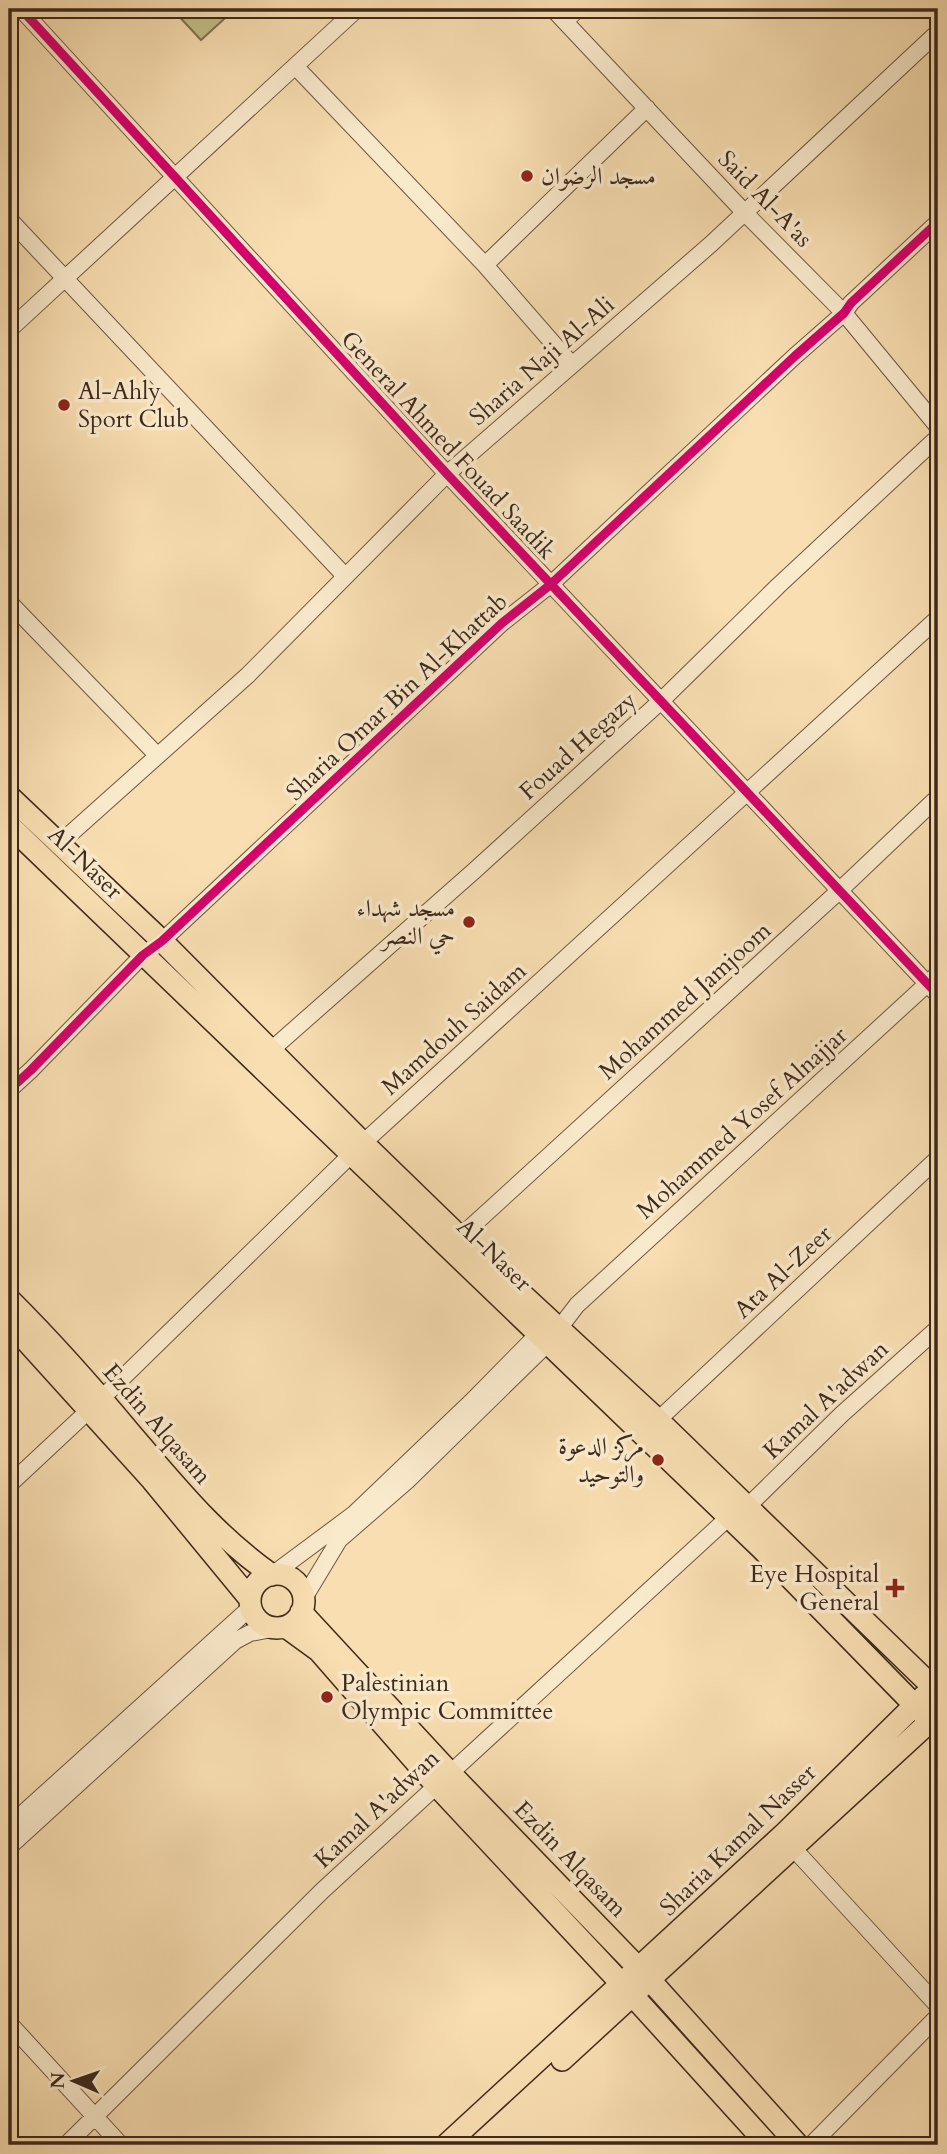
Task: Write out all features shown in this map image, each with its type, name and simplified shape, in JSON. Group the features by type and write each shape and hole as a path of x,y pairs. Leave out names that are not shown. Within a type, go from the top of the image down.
{"main road":[{"name":"Al-Naser","path":"9,796 162,941 270,1051 358,1149 738,1512 936,1687"},
{"name":"Al-Naser","path":"9,825 143,955 460,1237 549,1332 658,1420 738,1512 915,1705 936,1721"},
{"name":"Ezdin Alqasam","path":"9,1299 250,1603 261,1623 292,1616"},
{"name":"Ezdin Alqasam","path":"9,1322 95,1405 206,1521 242,1553 272,1574 289,1577 301,1590 292,1616"},
{"path":"250,1603 257,1583 272,1574"},
{"name":"Ezdin Alqasam","path":"292,1616 442,1779 768,2145"},
{"name":"Sharia Kamal Nasser","path":"467,2145 936,1687"},
{"name":"Sharia Kamal Nasser","path":"644,1974 794,1849 936,1721"},
{"name":"Ezdin Alqasam","path":"442,1779 644,1974 798,2145"},
{"name":"Sharia Kamal Nasser","path":"446,2145 628,1990"}],"street":[{"name":"General Ahmed Fouad Saadik","path":"21,9 447,474 839,891 935,985"},
{"path":"9,330 357,9"},
{"name":"Said Al-A'as","path":"554,9 745,213 844,313 938,427"},
{"path":"565,21 578,9"},
{"name":"Sharia Naji Al-Ali","path":"59,844 248,675 447,474 745,213 938,32"},
{"path":"295,66 485,265 572,365"},
{"path":"485,265 647,108"},
{"path":"9,219 345,576"},
{"name":"Sharia Omar Bin Al-Khattab","path":"9,1090 143,955 162,941 502,624 551,585 938,222"},
{"name":"Fouad Hegazy","path":"270,1051 474,872 662,700 778,586 938,438"},
{"path":"9,602 157,755"},
{"name":"Mamdouh Saidam","path":"9,1485 358,1149 938,618"},
{"name":"Mohammed Jamjoom","path":"460,1237 839,891 938,797"},
{"name":"Mohammed Yosef Alnajjar","path":"272,1574 354,1514 577,1305 935,985"},
{"name":"Ata Al-Zeer","path":"658,1420 938,1158"},
{"name":"Kamal A'adwan","path":"66,2145 322,1891 938,1328"},
{"name":"Mohammed Yosef Alnajjar","path":"292,1616 339,1540 407,1481 549,1332"},
{"path":"9,1826 113,1734 250,1603"},
{"path":"9,1847 235,1641 292,1616"},
{"path":"794,1849 938,2006"},
{"path":"811,2145 938,2016"},
{"path":"9,2023 121,2145"}],"shaded area":[{"path":"235,9 201,40 174,11"}],"cycle path":[{"path":"21,9 447,474 938,995"},
{"path":"9,1090 143,955 162,941 502,623 550,585 844,313 851,303 938,222"}],"place":[{"name":"مسجد الرضوان","path":"527,176"},
{"name":"Al-Ahly Sport Club","path":"64,405"},
{"name":"مسجد شهداء حي النصر","path":"469,922"},
{"name":"مركز الدعوة والتوحيد","path":"658,1460"},
{"name":"Eye Hospital General","path":"895,1588"},
{"name":"Palestinian Olympic Committee","path":"327,1697"}]}
